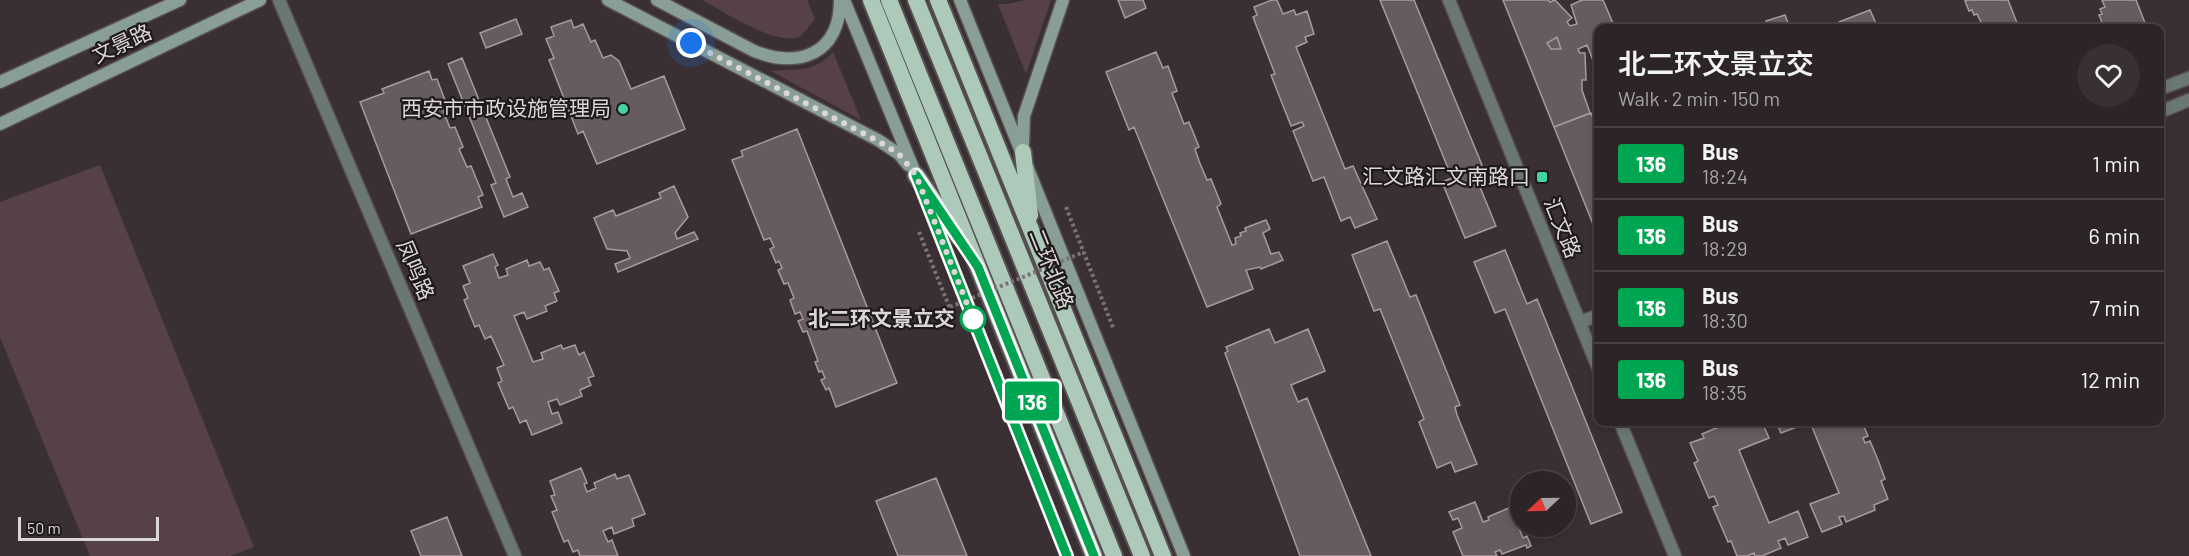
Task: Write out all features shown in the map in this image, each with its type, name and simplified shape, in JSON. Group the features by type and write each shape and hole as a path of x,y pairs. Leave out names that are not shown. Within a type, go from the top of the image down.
{"highway":[{"path":"871,0 1094,556"},
{"path":"889,0 1114,556"},
{"name":"二环北路","path":"916,0 1142,556"},
{"path":"938,0 1163,556"},
{"path":"1023,152 1033,236"},
{"path":"916,175 978,267"}],"main road":[{"name":"文景路","path":"0,82 180,0"},
{"name":"文景路","path":"0,124 261,0"},
{"path":"608,0 885,145 899,154 916,175"},
{"path":"657,0 754,51 767,56 793,59 815,52 829,38 842,0"},
{"path":"842,0 916,175 1067,556"},
{"path":"960,0 1184,556"},
{"path":"1023,152 1024,116 1063,0"}],"street":[{"name":"凤鸣路","path":"279,0 514,556"},
{"name":"汇文路","path":"1449,0 1580,322 1594,341"},
{"path":"2164,87 2189,78"},
{"path":"2164,110 2189,100"},
{"path":"1580,322 1594,317"},
{"path":"1622,426 1675,556"}],"path":[{"path":"1066,207 1114,330"},
{"path":"919,232 954,317"},
{"path":"950,307 1084,252"}],"shaded area":[{"path":"702,0 807,0 815,19 800,37 776,36 750,26"},
{"path":"1025,0 1051,0 1026,74 998,4"},
{"path":"833,52 861,120 771,71 811,67 819,64"},
{"path":"100,165 254,547 230,556 90,556 0,337 0,202"}],"building":[{"path":"1118,0 1143,0 1146,8 1125,18"},
{"path":"1277,0 1283,14 1294,10 1296,15 1307,11 1314,34 1305,37 1307,42 1296,47 1345,169 1353,166 1377,219 1355,228 1350,217 1341,221 1324,177 1313,181 1293,131 1304,126 1302,122 1291,126 1271,75 1275,74 1253,17 1257,15 1254,7"},
{"path":"1380,0 1414,0 1482,165 1473,170 1496,226 1465,238 1442,182 1452,178"},
{"path":"1503,0 1548,0 1550,2 1555,0 1572,18 1567,22 1570,26 1577,24 1571,5 1582,0 1603,0 1613,24 1594,24 1594,63 1587,45 1578,49 1580,53 1585,53 1586,80 1582,80 1582,90 1590,113 1554,127","holes":["1557,37 1561,49 1551,49 1547,43"]},
{"path":"2008,0 2017,24 1982,24 1977,14 1974,15 1972,10 1969,11 1965,1"},
{"path":"2102,0 2136,0 2145,24 2103,24 2099,15 2102,14 2100,9 2105,7"},
{"path":"1870,10 1876,24 1840,24 1839,22"},
{"path":"1785,15 1788,24 1767,24 1766,21"},
{"path":"516,19 522,34 486,48 480,33"},
{"name":"西安市市政设施管理局","path":"571,20 574,28 583,24 591,42 595,40 603,58 611,55 619,61 631,89 664,76 685,129 597,164 583,131 578,134 549,60 554,58 546,39 554,36 551,27"},
{"path":"1557,37 1561,49 1551,49 1547,43"},
{"path":"1156,52 1163,68 1168,66 1177,91 1172,93 1184,124 1189,122 1199,147 1195,149 1199,161 1207,180 1211,179 1221,204 1217,207 1232,245 1236,244 1235,238 1241,236 1240,233 1246,231 1245,228 1266,220 1270,229 1263,233 1271,254 1279,252 1283,260 1261,269 1260,267 1246,270 1253,289 1207,307 1134,127 1129,130 1106,72"},
{"path":"462,58 510,177 506,179 513,197 522,193 528,207 504,217 491,185 496,183 448,64"},
{"path":"429,71 432,80 437,79 448,108 443,110 450,128 455,127 463,147 459,149 467,167 471,166 483,195 478,197 482,207 411,234 360,102 384,93 382,89"},
{"path":"1591,113 1594,121 1594,225 1593,224 1554,127"},
{"path":"797,129 897,383 836,407 829,388 826,390 821,380 825,378 822,371 819,372 815,362 818,361 807,331 803,332 798,321 803,319 800,312 795,314 790,300 794,298 788,283 784,284 778,270 782,268 779,261 776,263 770,249 774,247 770,238 764,240 732,160 743,156 741,151"},
{"path":"674,186 688,217 675,233 677,239 694,232 698,239 618,272 615,264 630,258 627,251 607,249 594,218 613,210 616,216 661,198 659,193"},
{"path":"1387,241 1410,297 1416,295 1460,405 1455,407 1457,415 1477,464 1455,472 1451,462 1437,468 1419,422 1424,419 1380,309 1374,311 1352,255"},
{"path":"1505,250 1527,304 1537,299 1622,512 1591,524 1576,486 1576,471 1570,471 1505,309 1495,313 1474,262"},
{"path":"493,254 498,265 495,267 499,278 508,275 506,269 527,260 529,266 540,262 544,270 549,268 559,291 554,293 557,301 545,306 547,311 527,319 524,312 514,316 533,362 543,359 541,353 561,345 563,349 575,345 579,355 584,352 594,376 588,378 591,385 580,390 582,396 560,405 557,399 548,402 552,414 558,412 562,423 532,435 526,420 520,423 513,407 509,409 498,383 502,381 497,368 504,365 491,336 485,339 479,325 475,327 464,300 468,298 463,286 470,283 463,266"},
{"path":"1269,329 1275,343 1308,329 1325,371 1291,385 1298,402 1307,398 1371,556 1300,556 1225,353 1228,351 1226,347"},
{"path":"1721,426 1764,426 1769,438 1739,450 1769,523 1798,511 1808,537 1788,545 1785,538 1778,541 1781,548 1762,556 1755,556 1754,553 1737,556 1731,541 1728,542 1713,507 1718,505 1714,496 1709,498 1694,463 1698,461 1690,443 1704,438 1702,434"},
{"path":"1778,426 1799,426 1781,433"},
{"path":"1812,426 1864,426 1868,436 1863,438 1865,443 1870,441 1878,460 1885,479 1881,481 1888,499 1874,505 1875,510 1846,522 1844,516 1839,517 1842,524 1822,532 1810,504 1839,493"},
{"path":"581,468 587,483 584,484 587,492 596,488 594,483 615,474 617,479 629,475 645,514 632,519 634,526 614,534 612,527 603,531 608,542 612,540 618,556 580,556 578,550 573,552 568,540 564,542 552,512 557,510 551,496 555,495 550,481"},
{"path":"936,478 967,556 898,556 876,501"},
{"path":"1475,502 1483,522 1489,520 1488,517 1510,507 1510,537 1527,537 1531,546 1527,548 1526,545 1502,554 1500,550 1495,552 1497,556 1463,556 1453,532 1462,528 1458,518 1453,520 1449,512"},
{"path":"447,517 462,556 421,556 411,531"}],"bus line":[{"name":"136","path":"1067,556 916,175 978,267 1094,556"}],"place":[{"name":"西安市市政设施管理局","path":"623,109"},
{"name":"汇文路汇文南路口","path":"1542,177"},
{"name":"北二环文景立交","path":"973,319"}],"route":[{"path":"691,43 899,154 916,175 973,319"}]}
